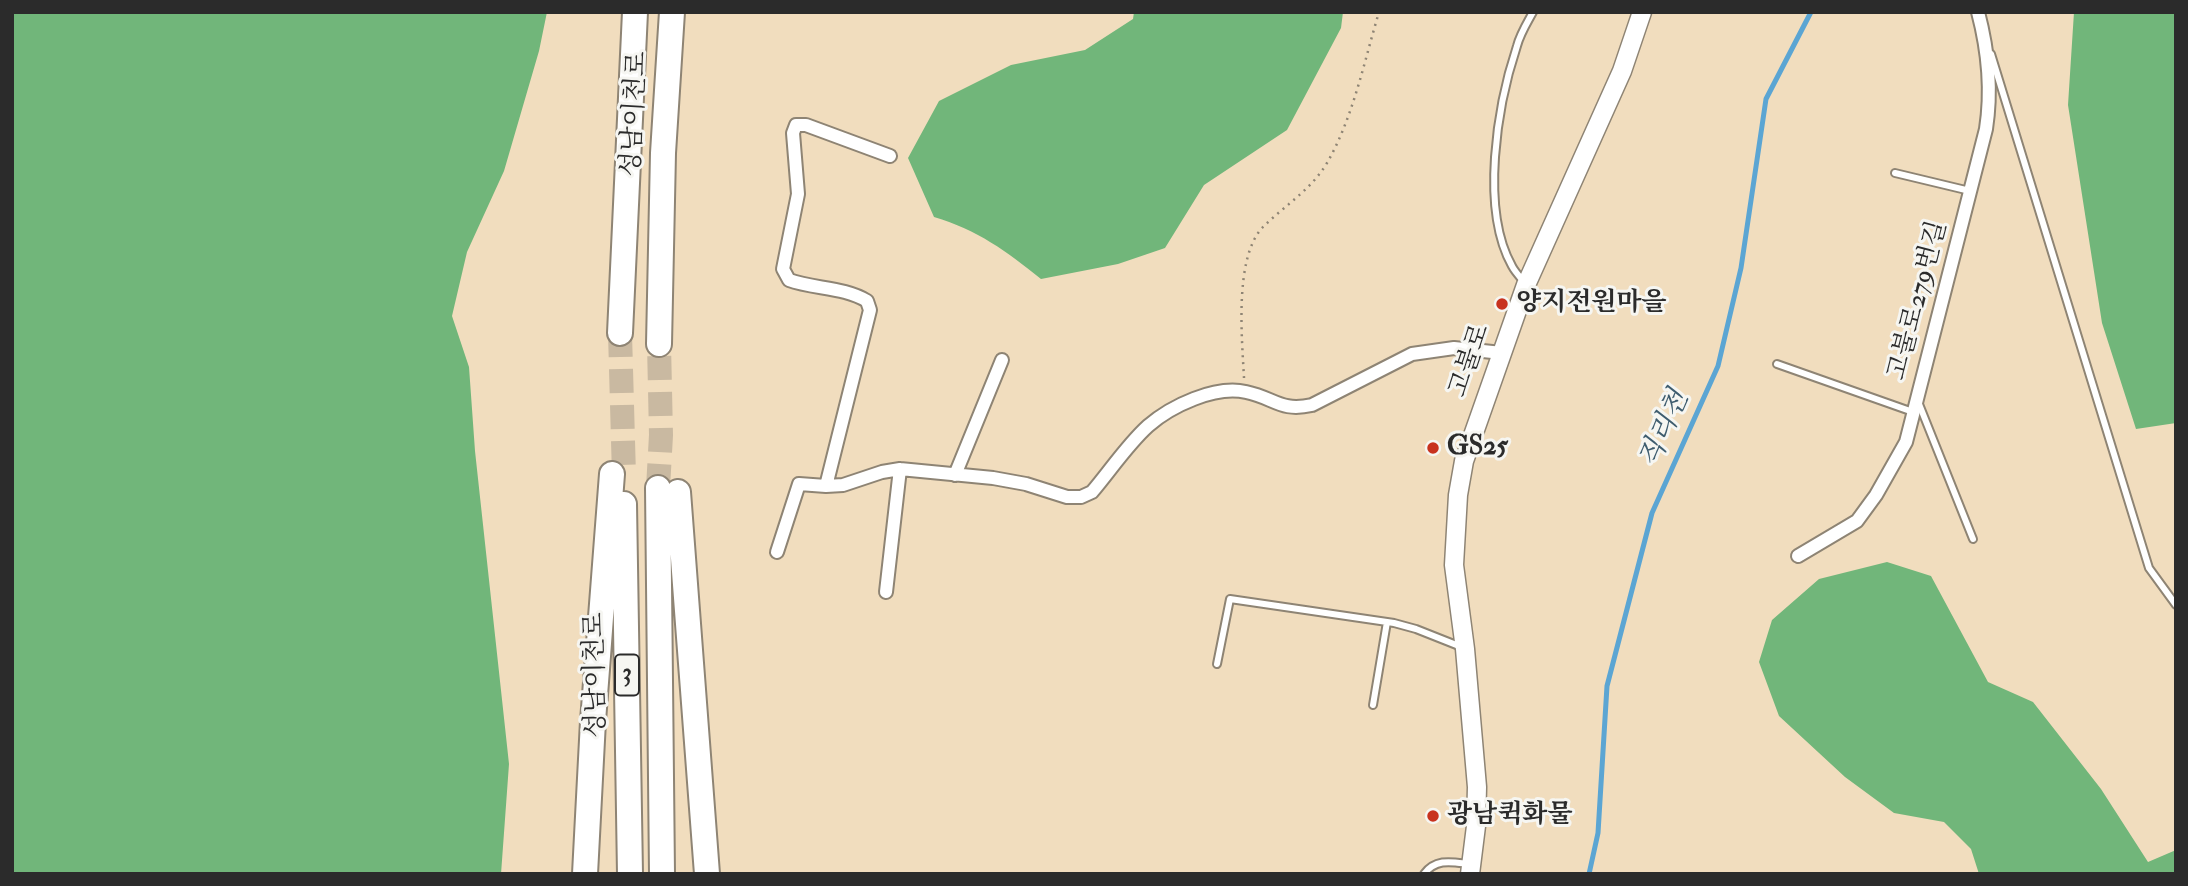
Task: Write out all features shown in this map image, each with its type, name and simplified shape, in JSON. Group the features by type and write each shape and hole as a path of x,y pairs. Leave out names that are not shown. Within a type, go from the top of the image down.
{"highway":[{"name":"성남이천로","path":"620,333 635,12"},
{"name":"성남이천로","path":"659,344 663,153 672,12"},
{"name":"성남이천로","path":"585,874 593,721 618,475 630,874"},
{"name":"3","path":"662,874 668,490 707,874"}],"street":[{"name":"고불로","path":"1471,869 1478,787 1454,565 1458,495 1464,461 1526,285 1622,71 1642,12"},
{"name":"고불로279번길","path":"1798,556 1857,521 1876,495 1906,442 1972,191 1990,106 1985,40 1978,12"},
{"path":"826,486 870,310 867,302 857,295 799,284 789,280 783,269 798,194 793,133 796,125 806,125 890,156"},
{"path":"777,552 799,484 844,485 881,472 900,470 993,478 1026,484 1067,497 1081,497 1092,492 1148,426 1202,395 1245,391 1284,407 1296,408 1312,405 1412,354 1432,349 1454,348 1502,353"},
{"path":"955,475 1002,360"},
{"path":"887,592 900,470"}],"lane":[{"path":"1526,285 1512,266 1501,235 1494,196 1494,161 1505,92 1517,44 1533,12"},
{"path":"1985,40 2149,568 2176,605"},
{"path":"1895,173 1972,191"},
{"path":"1777,364 1913,412"},
{"path":"1917,399 1973,539"},
{"path":"1217,664 1230,599 1387,622 1416,629 1465,649"},
{"path":"1373,705 1387,622"},
{"path":"1424,874 1429,867 1443,861 1471,869"}],"path":[{"path":"1245,391 1242,297 1247,259 1261,229 1301,194 1325,166 1342,133 1378,12"}],"green space":[{"path":"12,12 547,12 539,51 504,171 467,252 452,316 469,367 475,451 509,764 501,874 12,874"},
{"path":"1134,12 1343,12 1341,28 1287,130 1204,185 1165,248 1118,264 1041,279 991,242 934,217 908,158 939,101 1011,65 1085,50 1133,19"},
{"path":"2074,12 2176,12 2176,423 2136,429 2102,323 2068,105"},
{"path":"1887,562 1931,576 1988,682 2033,702 2101,789 2148,862 2176,850 2176,874 1979,874 1971,849 1944,822 1894,813 1845,777 1779,716 1759,662 1772,620 1819,579"}],"waterway":[{"name":"직리천","path":"1589,874 1598,833 1607,686 1652,513 1718,366 1741,268 1766,99 1811,12"}],"tunnel":[{"path":"620,333 624,476"},
{"path":"658,488 661,435 659,344"}],"place":[{"name":"양지전원마을","path":"1502,304"},
{"name":"GS25","path":"1433,448"},
{"name":"광남퀵화물","path":"1433,816"}]}
